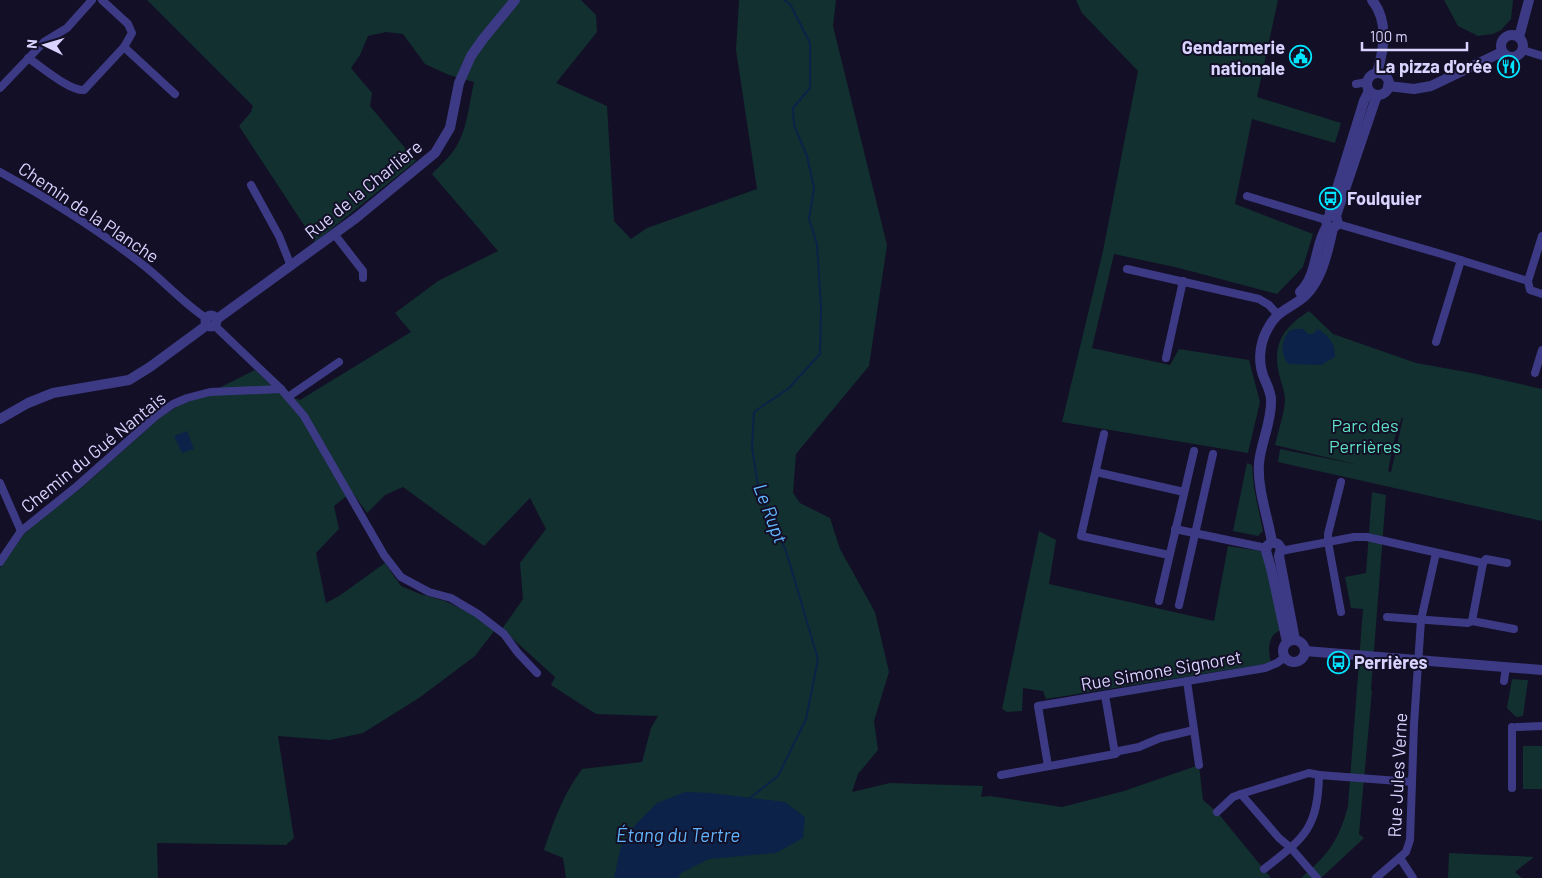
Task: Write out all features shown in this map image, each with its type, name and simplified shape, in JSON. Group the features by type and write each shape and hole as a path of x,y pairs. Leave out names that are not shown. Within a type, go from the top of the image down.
{"street":[{"path":"0,88 44,42 67,28 92,0"},
{"path":"28,58 70,86 77,90 84,90 124,47 132,33 131,28 102,0"},
{"name":"Rue de la Charlière","path":"0,419 28,402 53,393 120,382 134,377 335,235 422,165 440,146 450,128 459,83 467,63 483,39 515,0"},
{"path":"1372,0 1380,13 1384,37 1377,73"},
{"path":"1516,36 1522,0"},
{"path":"1516,36 1529,0"},
{"path":"1516,36 1523,43 1523,50 1515,58 1508,57 1502,52 1502,40 1505,37 1516,36"},
{"path":"124,47 175,94"},
{"path":"1523,50 1542,56"},
{"path":"1388,86 1408,89 1426,88 1502,52"},
{"path":"1291,641 1259,478 1259,463 1271,402 1270,390 1263,374 1260,351 1264,335 1278,314 1301,300 1317,279 1332,222 1330,211 1364,101 1369,77 1377,73 1386,76 1388,86 1382,94 1367,88"},
{"name":"Chemin de la Planche","path":"0,172 120,247 162,279 211,322 281,389 304,416 384,555 401,577 429,592 451,598 478,614 504,634 537,672"},
{"path":"251,185 279,236 291,266"},
{"path":"1247,196 1528,281"},
{"path":"335,235 364,271 363,278"},
{"path":"1542,238 1528,281 1530,290 1542,294"},
{"path":"1436,342 1461,260"},
{"path":"1127,269 1259,299 1264,301 1278,314"},
{"path":"1166,358 1184,281"},
{"path":"1535,374 1542,350"},
{"path":"288,397 339,362"},
{"name":"Chemin du Gué Nantais","path":"0,562 21,531 77,486 156,416 173,404 186,398 210,392 281,389"},
{"path":"1104,434 1081,536 1169,555"},
{"path":"1159,602 1194,451"},
{"path":"1179,605 1213,454"},
{"path":"1096,472 1184,492"},
{"path":"1341,482 1328,534 1341,612"},
{"path":"0,483 21,531"},
{"path":"1175,529 1273,551 1367,537 1483,563 1486,560 1507,563"},
{"name":"Rue Jules Verne","path":"1376,878 1406,852 1410,840 1421,620 1436,553"},
{"path":"1472,621 1483,563"},
{"path":"1387,617 1468,623 1472,621 1514,629"},
{"path":"1291,641 1302,644 1304,651 1302,658 1294,662 1284,657 1283,649 1291,641"},
{"path":"1304,651 1542,670"},
{"name":"Rue Simone Signoret","path":"1048,766 1038,706 1265,668 1277,663 1284,657"},
{"path":"1504,681 1506,667"},
{"path":"1187,681 1199,765"},
{"path":"1105,695 1115,754"},
{"path":"1512,788 1515,727 1542,726"},
{"path":"1001,775 1115,754 1174,733 1194,730"},
{"path":"1217,812 1233,798 1242,794 1309,773 1412,782"},
{"path":"1264,869 1301,838 1312,820 1318,800 1319,775"},
{"path":"1242,794 1279,838 1291,848 1317,878"},
{"path":"1400,858 1413,878"}],"green space":[{"path":"147,0 581,0 596,15 597,32 556,83 607,106 614,221 631,239 647,228 757,189 736,50 739,0 836,0 833,26 887,245 869,366 796,454 793,493 800,503 830,518 840,549 875,612 889,672 874,721 878,750 858,774 852,792 890,783 983,786 981,797 990,796 1062,807 1124,791 1199,765 1203,800 1217,812 1271,878 566,878 563,858 544,850 564,798 582,769 642,762 651,728 658,716 596,714 551,685 555,677 502,629 523,599 520,563 546,529 530,498 484,546 403,487 385,495 367,513 352,492 334,506 339,529 316,553 326,603 339,596 385,563 401,586 445,601 498,626 475,656 419,698 363,733 330,740 278,736 294,838 286,845 157,843 158,878 0,878 0,568 24,534 50,511 80,489 161,417 184,402 205,395 255,370 281,394 300,400 411,332 395,313 438,281 498,251 432,174 454,150 462,135 474,82 449,75 425,64 403,34 386,32 368,36 360,55 351,68 372,93 370,106 416,161 315,242 239,126 251,112 253,106"},
{"path":"1076,0 1278,0 1257,97 1341,123 1335,143 1252,119 1235,204 1313,234 1303,267 1277,294 1179,268 1114,254 1092,348 1170,365 1179,349 1249,360 1260,402 1248,453 1062,422 1103,251 1138,71 1082,13"},
{"path":"1444,0 1513,0 1511,19 1501,30 1493,34 1478,36 1458,26"},
{"name":"Parc des Perrières","path":"1309,311 1333,334 1416,363 1472,373 1542,389 1542,521 1278,462 1280,449 1359,465 1275,445 1285,400 1277,363 1277,353 1282,337 1300,317","holes":["1403,418 1391,472 1388,471 1395,437"]},
{"path":"1247,463 1252,465 1254,488 1263,531 1258,536 1233,531"},
{"path":"1372,492 1386,495 1372,691 1359,834 1364,838 1321,878 1301,878 1331,846 1341,828 1348,806 1363,609 1351,608 1345,577 1366,573"},
{"path":"1039,531 1056,540 1049,584 1214,621 1228,546 1260,551 1268,561 1280,630 1271,640 1269,653 1271,663 1046,699 1043,691 1023,688 1022,711 1007,712 1002,709"},
{"path":"1512,679 1528,680 1523,716 1516,717 1507,708"},
{"path":"1523,746 1542,746 1542,789 1523,789"},
{"path":"1449,853 1534,857 1515,872 1522,878 1448,878"}],"water":[{"path":"1303,329 1308,334 1313,334 1318,329 1331,341 1335,357 1321,365 1288,364 1283,351 1283,344 1289,331"},
{"path":"187,431 194,449 182,453 174,436"},
{"name":"Étang du Tertre","path":"685,792 711,793 785,802 805,817 803,838 776,853 709,859 681,873 678,878 614,878 621,846 636,824 657,803"}],"waterway":[{"name":"Le Rupt","path":"750,798 778,776 806,719 818,659 786,551 759,492 752,447 754,412 789,388 820,354 821,307 817,244 809,219 814,188 807,156 794,125 793,108 810,88 810,43 790,4 784,0"}],"place":[{"name":"Gendarmerie nationale","path":"1301,57"},
{"name":"La pizza d'orée","path":"1508,66"},
{"name":"Foulquier","path":"1331,198"},
{"name":"Perrières","path":"1338,662"}]}
